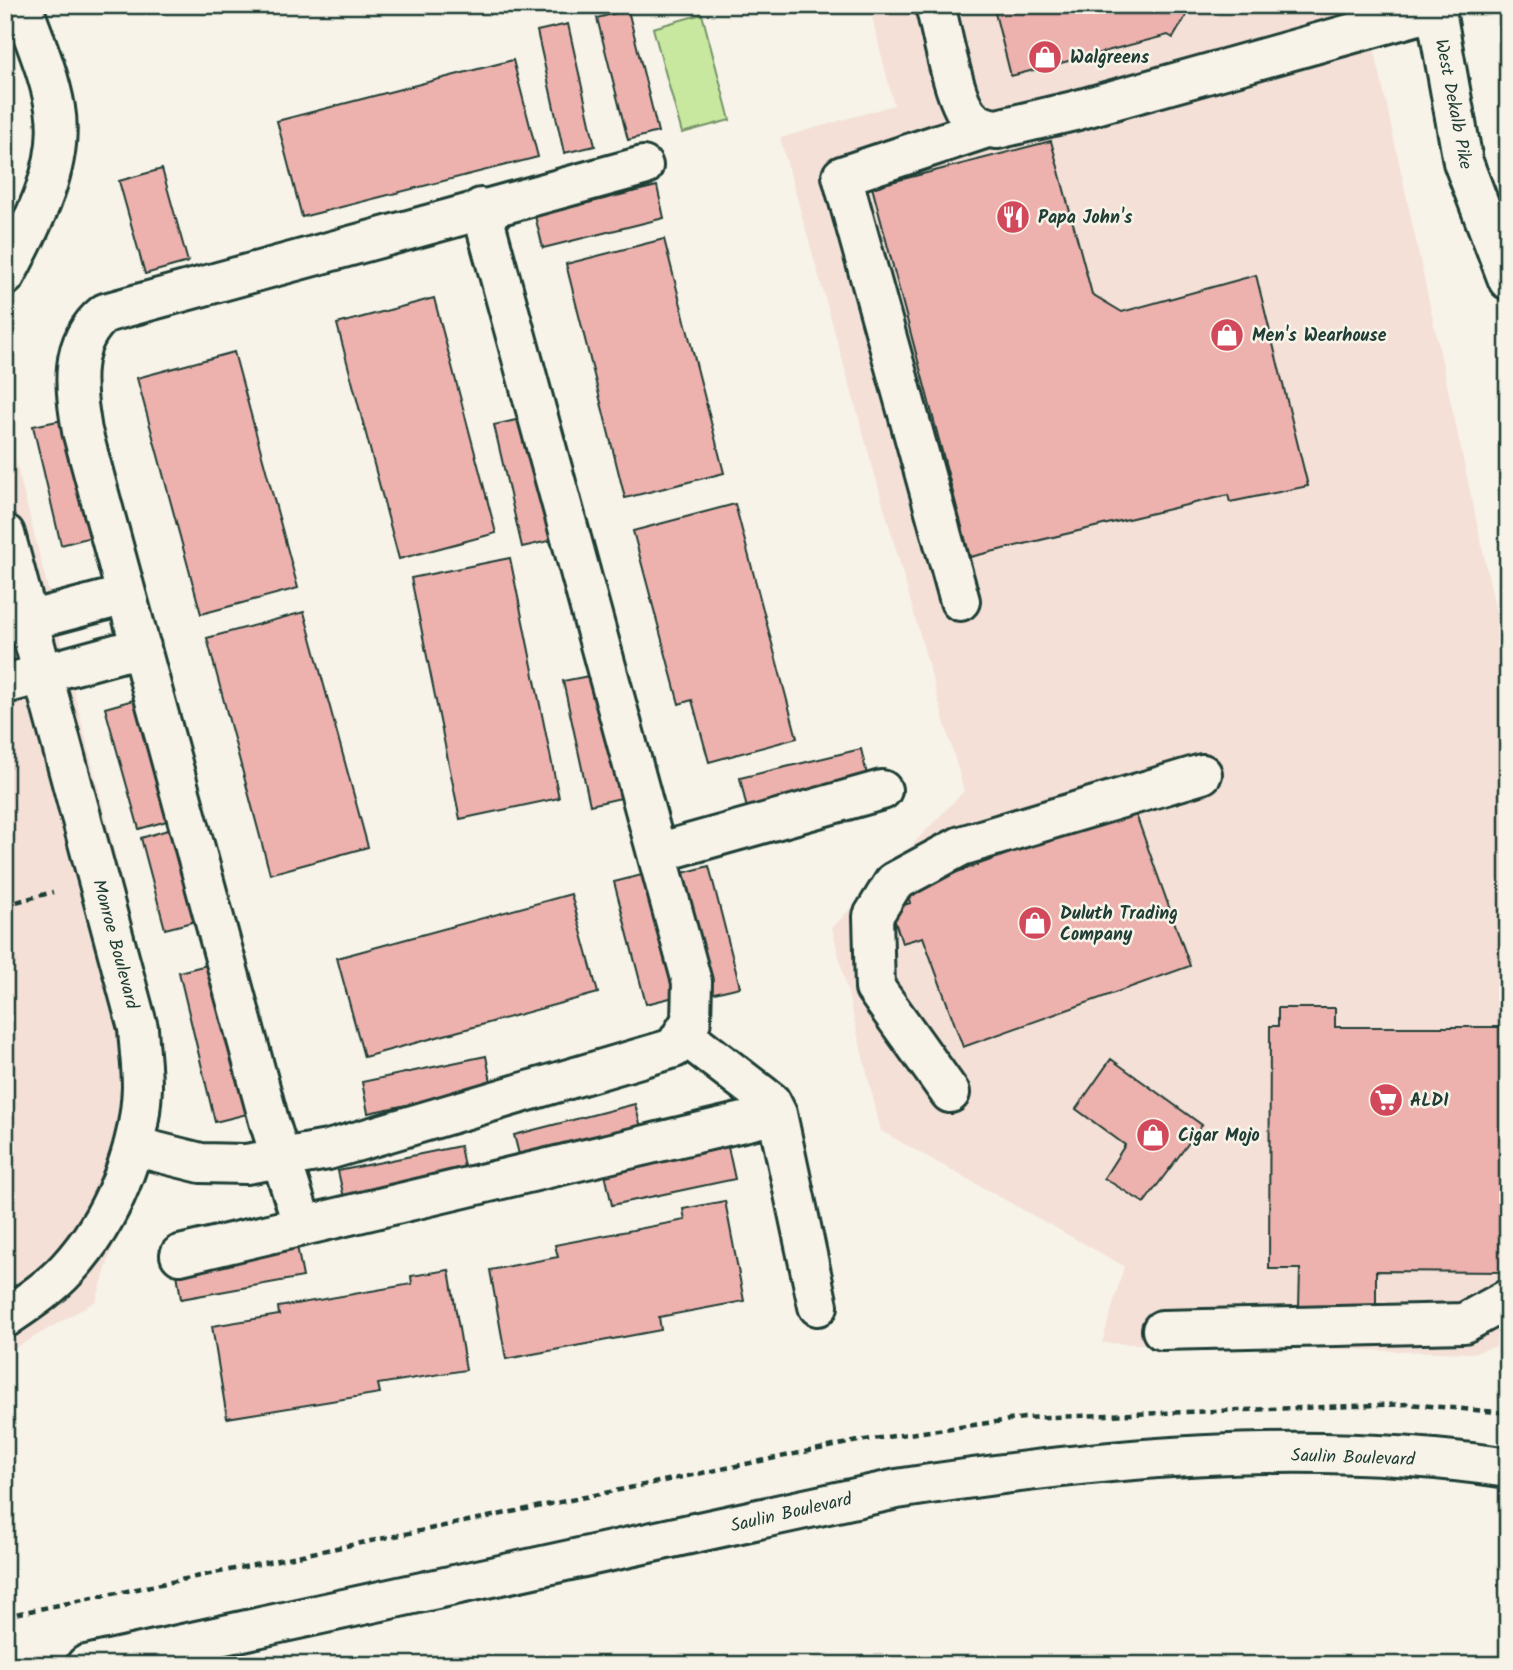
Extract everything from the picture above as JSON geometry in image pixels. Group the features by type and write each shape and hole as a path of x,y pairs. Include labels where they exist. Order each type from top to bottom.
{"main road":[{"path":"5,10 20,5 56,110 55,148 45,193 5,276"},
{"path":"935,5 959,98 966,114 987,128"},
{"path":"960,601 842,176 987,128 997,129 1073,111 1436,7"},
{"name":"West Dekalb Pike","path":"1436,7 1463,162 1505,267"},
{"path":"303,1226 280,1158 82,431 75,389 80,346 90,325 105,313 481,208 643,166"},
{"path":"133,1146 201,1163 246,1164 328,1150 674,1048 691,1021 692,982 481,208"},
{"name":"Monroe Boulevard","path":"5,534 17,624 42,676 138,1028 142,1088 133,1146 108,1212 69,1268 5,1318"},
{"path":"17,624 126,595"},
{"path":"5,684 141,647"},
{"path":"950,1093 874,988 873,916 894,882 961,846 1202,774"},
{"path":"657,853 882,790"},
{"path":"683,1034 771,1102 777,1114 818,1306"},
{"path":"180,1255 777,1114"},
{"path":"1162,1330 1464,1323 1508,1299"},
{"name":"Saulin Boulevard","path":"86,1665 897,1489 976,1477 1165,1456 1378,1453 1508,1468"}],"path":[{"path":"5,905 52,892"},
{"path":"5,1616 858,1441 1011,1420 1164,1411 1408,1404 1508,1413"}],"shaded area":[{"path":"869,5 1365,5 1508,667 1508,1343 1473,1353 1102,1343 1124,1266 881,1131 832,928 964,791 780,138 894,105"},
{"path":"5,419 163,1043 126,1205 96,1301 5,1354"}],"green space":[{"path":"702,14 730,120 682,133 653,28"}],"building":[{"name":"Walgreens","path":"993,5 1183,5 1189,11 1173,38 1168,35 1011,76"},
{"path":"628,10 658,132 628,140 597,18"},
{"path":"568,24 595,146 564,153 537,31"},
{"path":"513,60 538,157 302,217 277,121"},
{"path":"1051,141 1092,294 1122,312 1256,275 1308,486 1230,502 1228,495 970,557 872,187"},
{"path":"162,169 188,262 145,274 119,181"},
{"path":"657,186 664,218 543,248 535,216"},
{"path":"664,239 724,473 625,498 566,264"},
{"path":"434,298 496,533 399,559 337,324"},
{"path":"234,352 298,588 201,614 137,378"},
{"path":"525,418 553,540 522,547 494,425"},
{"path":"63,420 91,537 61,545 33,426"},
{"path":"735,504 797,738 709,762 692,700 679,704 633,531"},
{"path":"510,558 559,798 460,819 411,578"},
{"path":"304,612 368,847 270,874 207,638"},
{"path":"594,675 621,798 590,805 563,681"},
{"path":"137,699 170,820 139,829 105,708"},
{"path":"861,749 868,779 747,809 740,778"},
{"name":"Duluth Trading Company","path":"1134,809 1190,966 963,1047 923,937 902,943 891,909 910,903 907,890"},
{"path":"171,829 196,921 165,929 141,838"},
{"path":"709,866 740,987 710,994 679,874"},
{"path":"646,874 678,996 646,1004 614,882"},
{"path":"571,894 598,993 364,1057 337,958"},
{"path":"211,964 247,1114 215,1122 179,972"},
{"path":"1278,1008 1335,1008 1335,1027 1506,1027 1505,1272 1376,1271 1376,1308 1299,1308 1300,1269 1269,1269 1270,1026 1278,1026"},
{"path":"486,1056 492,1087 368,1113 362,1082"},
{"name":"Cigar Mojo","path":"1111,1059 1202,1125 1144,1203 1104,1178 1125,1145 1076,1109"},
{"path":"635,1104 643,1135 522,1166 514,1135"},
{"path":"460,1146 466,1177 345,1202 338,1171"},
{"path":"728,1147 735,1179 612,1205 605,1174"},
{"path":"725,1201 744,1301 659,1317 661,1330 506,1359 490,1270 558,1257 555,1245 685,1220 683,1209"},
{"path":"297,1246 303,1277 181,1299 176,1267"},
{"path":"449,1270 466,1370 378,1384 380,1393 227,1418 212,1326 279,1315 278,1307 412,1284 411,1276"}],"place":[{"name":"Walgreens","path":"1045,57"},
{"name":"Papa John's","path":"1013,217"},
{"name":"Men's Wearhouse","path":"1227,335"},
{"name":"Duluth Trading Company","path":"1035,923"},
{"name":"ALDI","path":"1386,1100"},
{"name":"Cigar Mojo","path":"1153,1135"}]}
